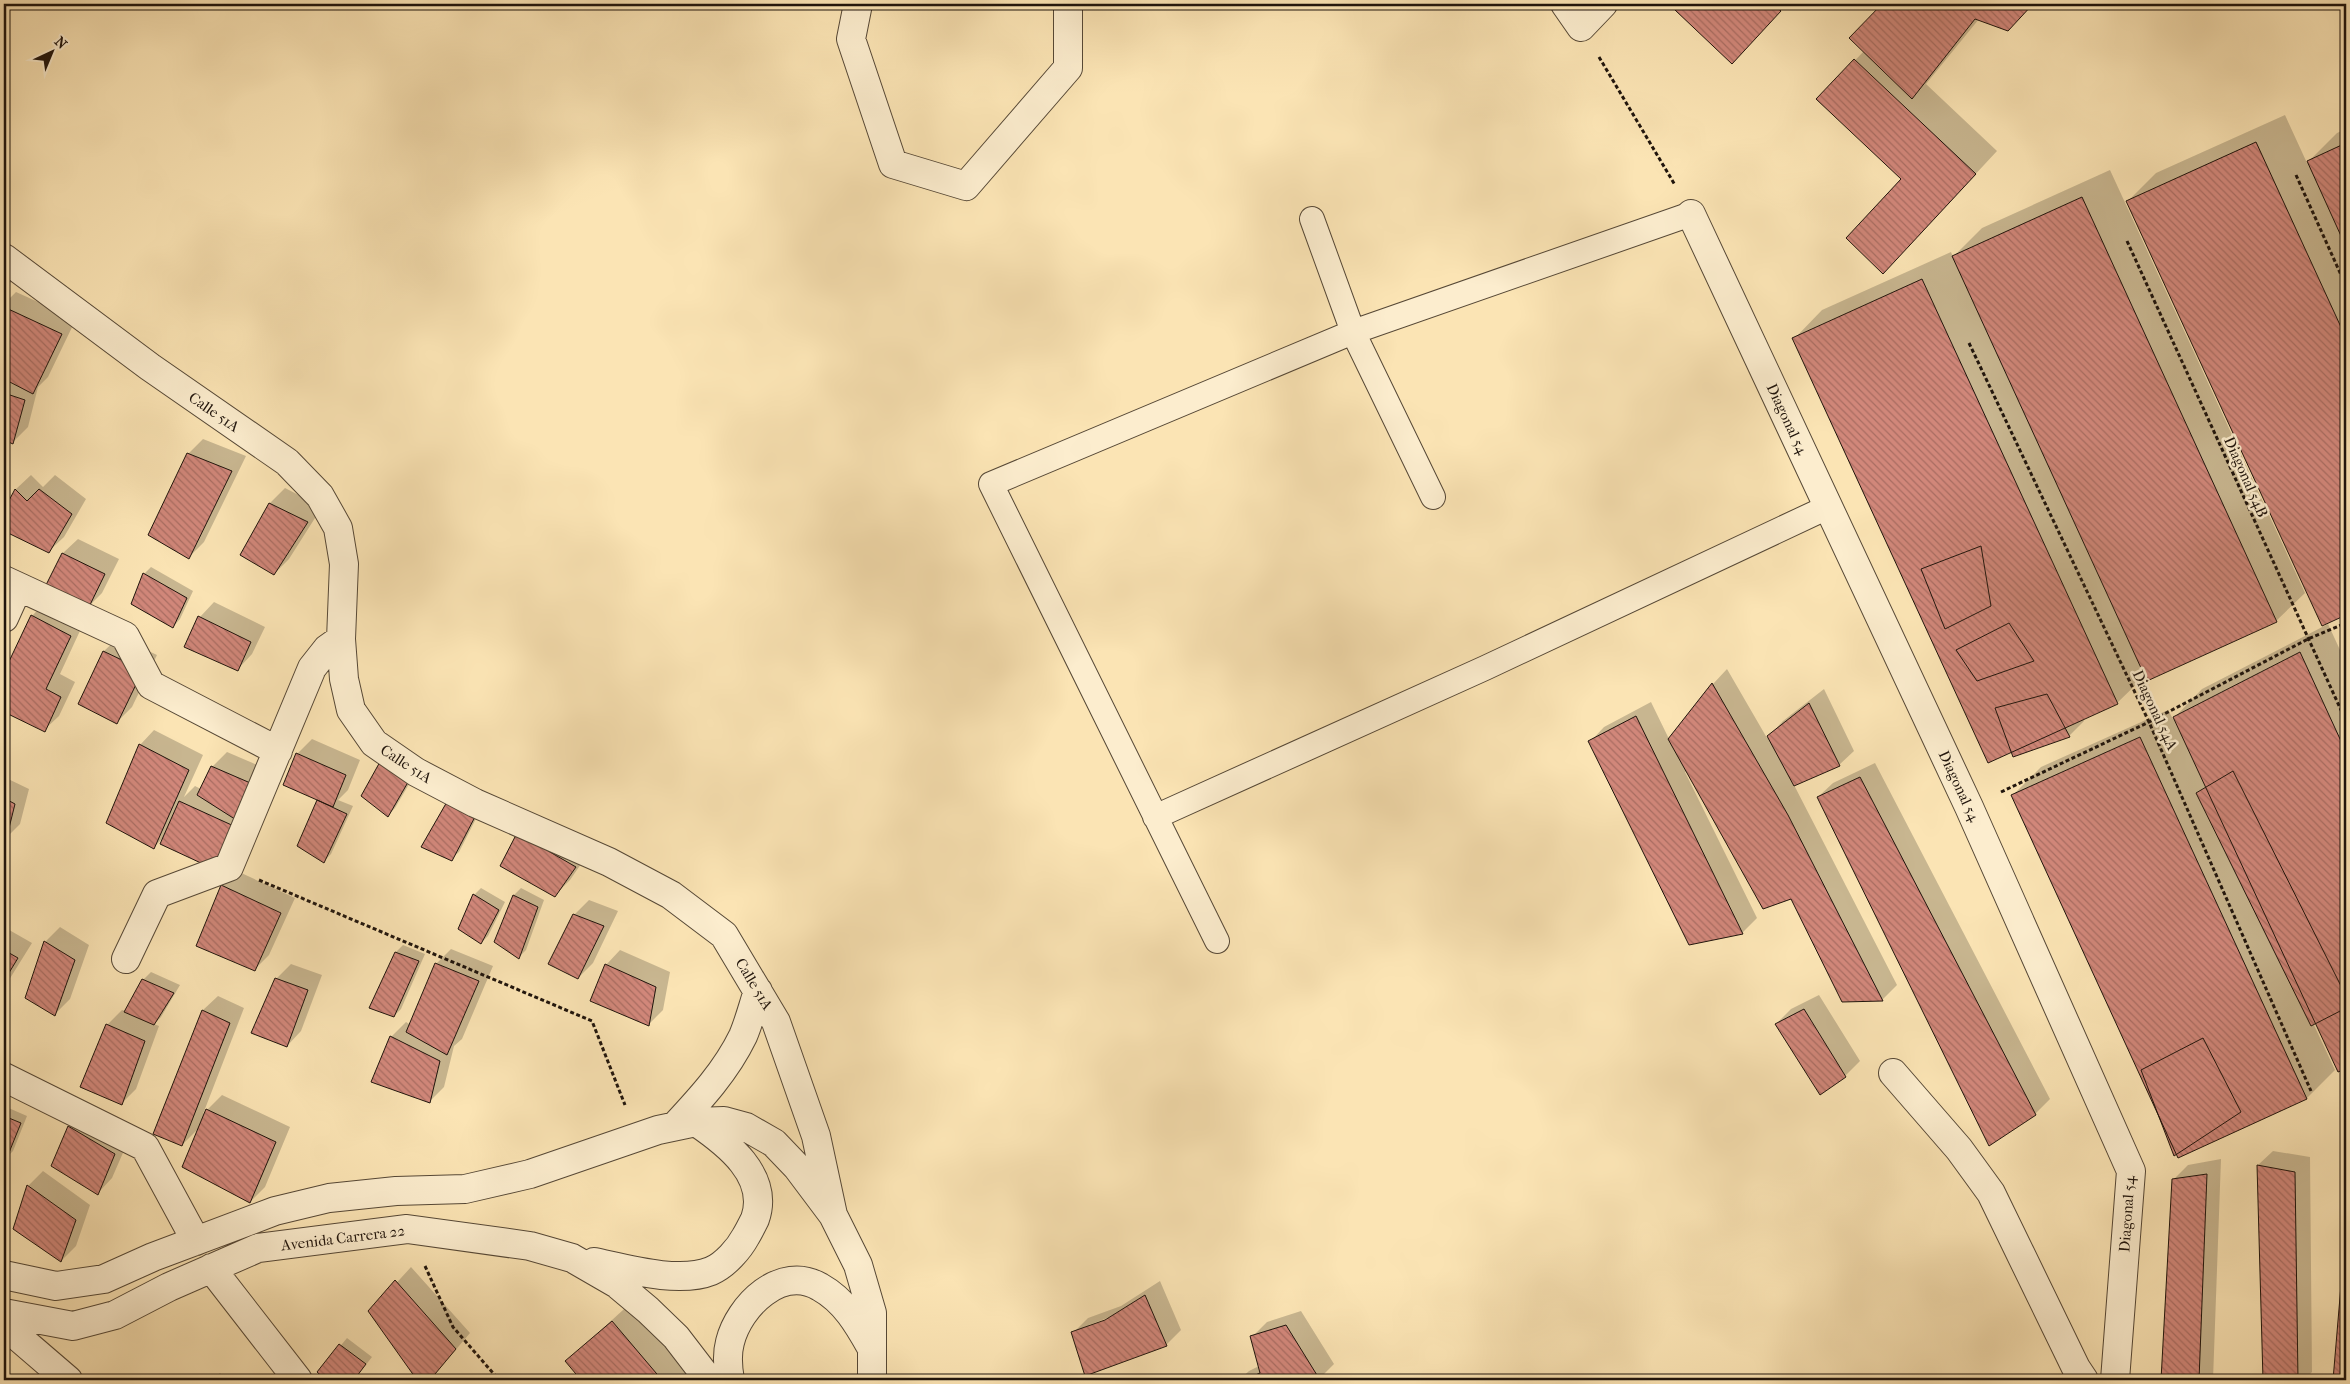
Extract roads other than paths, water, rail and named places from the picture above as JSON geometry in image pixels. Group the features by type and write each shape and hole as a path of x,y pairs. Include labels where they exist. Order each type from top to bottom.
{"street":[{"path":"858,4 851,39 893,164 966,186 1068,68 1068,4"},
{"path":"1565,4 1581,27 1603,4"},
{"name":"Diagonal 54","path":"1692,214 1969,807 2131,1171 2115,1380"},
{"name":"Calle 51A","path":"4,258 150,367 287,462 320,496 338,528 344,564 341,639 344,679 351,710 374,743 416,772 475,803 609,862 671,895 724,935 776,1022 816,1136 833,1215"},
{"path":"4,618 11,584 125,636 151,685 278,750"},
{"path":"126,959 157,894 229,867 312,668 327,649 341,639"},
{"path":"685,1124 716,1082 732,1056 744,1034 758,991"},
{"path":"1893,1073 1959,1149 1991,1193 2076,1368 2084,1380"},
{"path":"4,1077 145,1147 196,1241"},
{"path":"4,1275 56,1286 104,1279 275,1211 329,1198 396,1191 465,1189 530,1174 658,1130 685,1124 724,1121 746,1127 774,1143 797,1167 833,1215 858,1265 872,1313 872,1380"},
{"path":"572,1258 663,1275 691,1275 711,1271 729,1259 743,1241 755,1218 757,1194 749,1171 734,1152 717,1136 685,1124"},
{"name":"Avenida Carrera 22","path":"4,1314 73,1326 115,1315 211,1268 258,1248 407,1229 530,1246 572,1258 617,1284 648,1310 676,1337 709,1380"},
{"path":"211,1268 298,1380"},
{"path":"730,1380 729,1343 740,1317 756,1298 775,1285 798,1281 819,1286 839,1301 856,1321 872,1349"},
{"path":"4,1324 68,1380"}],"lane":[{"path":"1217,941 991,484 1353,332 1692,214"},
{"path":"1312,220 1353,332 1433,497"},
{"path":"1155,817 1485,668 1828,508"}]}
